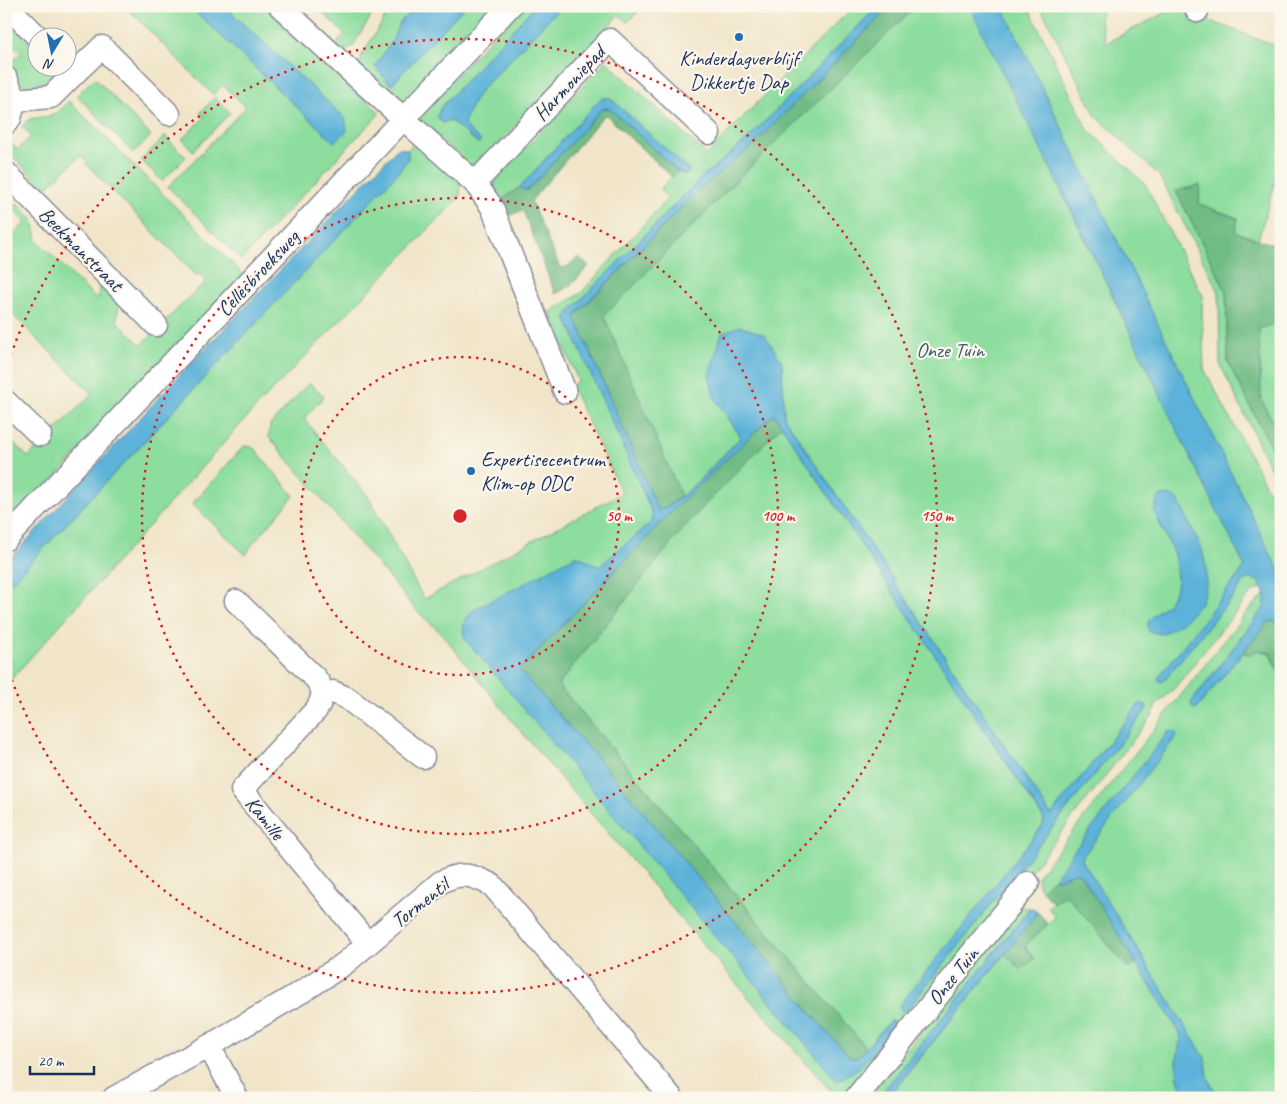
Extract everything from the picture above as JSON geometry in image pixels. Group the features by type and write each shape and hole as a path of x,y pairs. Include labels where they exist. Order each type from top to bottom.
{"street":[{"path":"7,6 29,28"},
{"path":"280,6 475,182 492,208 566,392"},
{"name":"Cellesbroeksweg","path":"6,540 510,6"},
{"name":"Harmoniepad","path":"475,182 610,40 710,133"},
{"path":"78,64 102,47 169,114"},
{"path":"6,78 16,100 10,118 6,122"},
{"path":"16,100 51,97 65,78"},
{"name":"Beekmanstraat","path":"6,173 156,325"},
{"path":"6,402 40,435"},
{"path":"236,600 315,678 321,685 323,694 333,692 348,698 423,757"},
{"name":"Kamille","path":"323,694 316,710 242,790 368,944"},
{"name":"Tormentil","path":"114,1098 303,991 344,964 441,882 449,878 465,875 492,885 672,1098"},
{"name":"Onze Tuin","path":"856,1098 1028,883"},
{"path":"208,1046 237,1098"}],"green space":[{"path":"125,6 189,6 282,94 344,118 224,6 268,6 378,111 379,114 241,260 168,187 246,107 223,85 213,95"},
{"path":"316,6 348,6 350,9 353,6 377,6 353,46 347,50 342,50 334,46 345,34"},
{"path":"392,6 430,6 410,13 397,28 392,47 391,85 465,6 499,6 408,105 394,102 359,69 362,55"},
{"path":"521,6 535,6 441,107 437,117 443,122 451,121 478,143 480,140 464,125 475,99 487,83 561,6 643,6 628,22 619,15 480,164 476,167 471,167 420,121 421,113"},
{"path":"854,6 878,6 747,140 703,176 569,312 652,512 653,521 599,567 581,557 575,556 468,616 464,624 464,633 465,639 859,1068 890,1021 866,1048 558,685 683,528 782,425 1044,819 1043,825 902,1011 907,1010 1146,710 1146,705 1140,703 1051,815 784,417 782,362 714,397 741,437 687,492 671,505 575,317 891,6 971,6 1245,567 1161,682 1243,583 1250,578 1258,581 1262,587 1251,593 1173,690 1156,705 1152,716 1027,876 848,1098 837,1098 761,1012 513,722 442,634 419,613 269,437 270,425 309,383 324,396 304,419 367,495 424,599 622,493 571,386 578,381 550,312 580,294 668,198 660,190 677,171 685,175 689,171 610,98 605,98 599,100 520,187 497,203 489,190 496,185 494,182 606,61 707,155","holes":["1169,495 1182,623 1156,613 1168,604 1176,589 1177,576 1174,554 1154,511 1160,497"]},
{"path":"891,6 916,6 741,176 604,316 681,496 661,510 658,510 575,317 699,190 753,145"},
{"path":"1002,6 1028,6 1088,130 1145,184 1203,296 1204,369 1281,514 1280,574"},
{"path":"1040,6 1104,6 1100,19 1106,43 1174,8 1281,48 1281,163 1258,240 1235,232 1238,218 1199,204 1176,191 1226,291 1228,362 1281,467 1281,490 1220,364 1219,292 1159,175 1096,116"},
{"path":"6,19 28,41 28,78 53,78 48,90 26,88 7,67 21,53 6,39"},
{"path":"95,78 151,136 133,153 77,95"},
{"path":"215,97 230,113 193,151 182,139 204,118 200,113"},
{"path":"69,101 246,277 6,529 6,436 28,457 92,394 6,308 6,233 11,237 26,222 12,208 17,203 33,220 37,240 96,299 98,299 100,280 120,299 118,322 141,345 206,281 199,274 196,275 86,164 87,162 81,155 45,189 8,151 6,147 11,143 18,150 31,136 22,127 29,119 57,113"},
{"path":"609,108 677,171 672,177 605,114 531,201 560,268 567,267 578,257 589,266 570,286 555,294 523,210 505,217 497,203 520,187 523,190 529,189 602,109"},
{"path":"165,136 186,157 162,181 141,160"},
{"path":"418,140 461,180 460,197 258,405 6,685 6,588 395,176 408,159 407,150"},
{"path":"1200,185 1199,204 1238,219 1235,232 1281,247 1281,321 1259,329 1261,399 1281,438 1281,467 1228,362 1226,291 1176,191"},
{"path":"1281,321 1281,438 1261,400 1259,329"},
{"path":"773,414 782,425 683,528 558,685 866,1048 859,1055 850,1058 609,771 519,670 678,505"},
{"path":"244,446 256,450 294,496 251,546 246,555 192,504"},
{"path":"1265,595 1265,606 1191,703 1197,708 1243,652 1250,655 1258,650 1270,653 1281,676 1281,1098 1222,1098 1213,1089 1209,1080 1205,1058 1082,860 1083,856 1073,852 1081,875 1180,1033 1177,1061 1178,1077 1189,1098 905,1098 896,1088 1034,918 1035,909 1048,924 1055,917 1048,907 1053,903 1038,885 1037,877 1250,608"},
{"path":"1276,621 1281,631 1281,676 1270,653 1258,650 1250,655 1243,652 1267,623"},
{"path":"1076,872 1081,875 1137,964 1128,968 1066,894 1053,903 1042,890 1056,876 1056,879 1059,879"},
{"path":"1020,907 1030,908 878,1098 868,1098"},
{"path":"1035,909 1048,924 1025,946 1035,959 1020,969 1005,954 1034,918"}],"water":[{"path":"189,6 224,6 345,118 347,131 334,142"},
{"path":"430,6 465,6 391,85 375,67 393,39 400,22 407,15"},
{"path":"535,6 561,6 487,83 475,99 464,125 480,142 478,143 451,121 443,123 437,117 441,107"},
{"path":"878,6 891,6 753,145 699,190 575,317 658,510 677,500 689,490 741,437 714,397 709,375 722,333 740,326 765,335 782,362 784,417 1051,815 1140,703 1146,705 1146,710 907,1010 902,1011 899,1006 1043,825 1044,819 774,414 678,505 519,670 609,771 826,1031 850,1057 860,1055 890,1021 894,1022 895,1026 859,1068 837,1081 465,639 463,631 465,621 474,609 575,556 581,557 599,567 653,521 652,512 566,318 569,312 703,176 747,140"},
{"path":"970,6 1002,6 1281,575 1281,631 1276,621 1267,623 1197,708 1194,709 1191,703 1265,606 1265,595 1258,581 1250,578 1243,583 1163,681 1159,681 1158,678 1245,567 1081,229"},
{"path":"610,98 690,171 685,175 677,171 609,108 602,109 529,189 523,190 520,187 599,100"},
{"path":"400,148 408,151 408,159 395,176 6,588 6,563 191,363"},
{"path":"1169,495 1178,500 1202,549 1206,567 1206,587 1201,603 1182,623 1162,634 1150,632 1147,627 1149,620 1168,604 1176,589 1177,576 1174,554 1154,511 1160,496"},
{"path":"1172,731 1177,734 1176,737 1083,856 1082,860 1205,1058 1213,1089 1222,1098 1189,1098 1178,1077 1180,1033 1081,875 1076,872 1055,880 1073,852 1168,732"},
{"path":"1030,908 1035,909 1034,918 892,1092 890,1098 878,1098"}],"place":[{"name":"Kinderdagverblijf Dikkertje Dap","path":"739,37"},
{"name":"Expertisecentrum Klim-op ODC","path":"471,471"}]}
